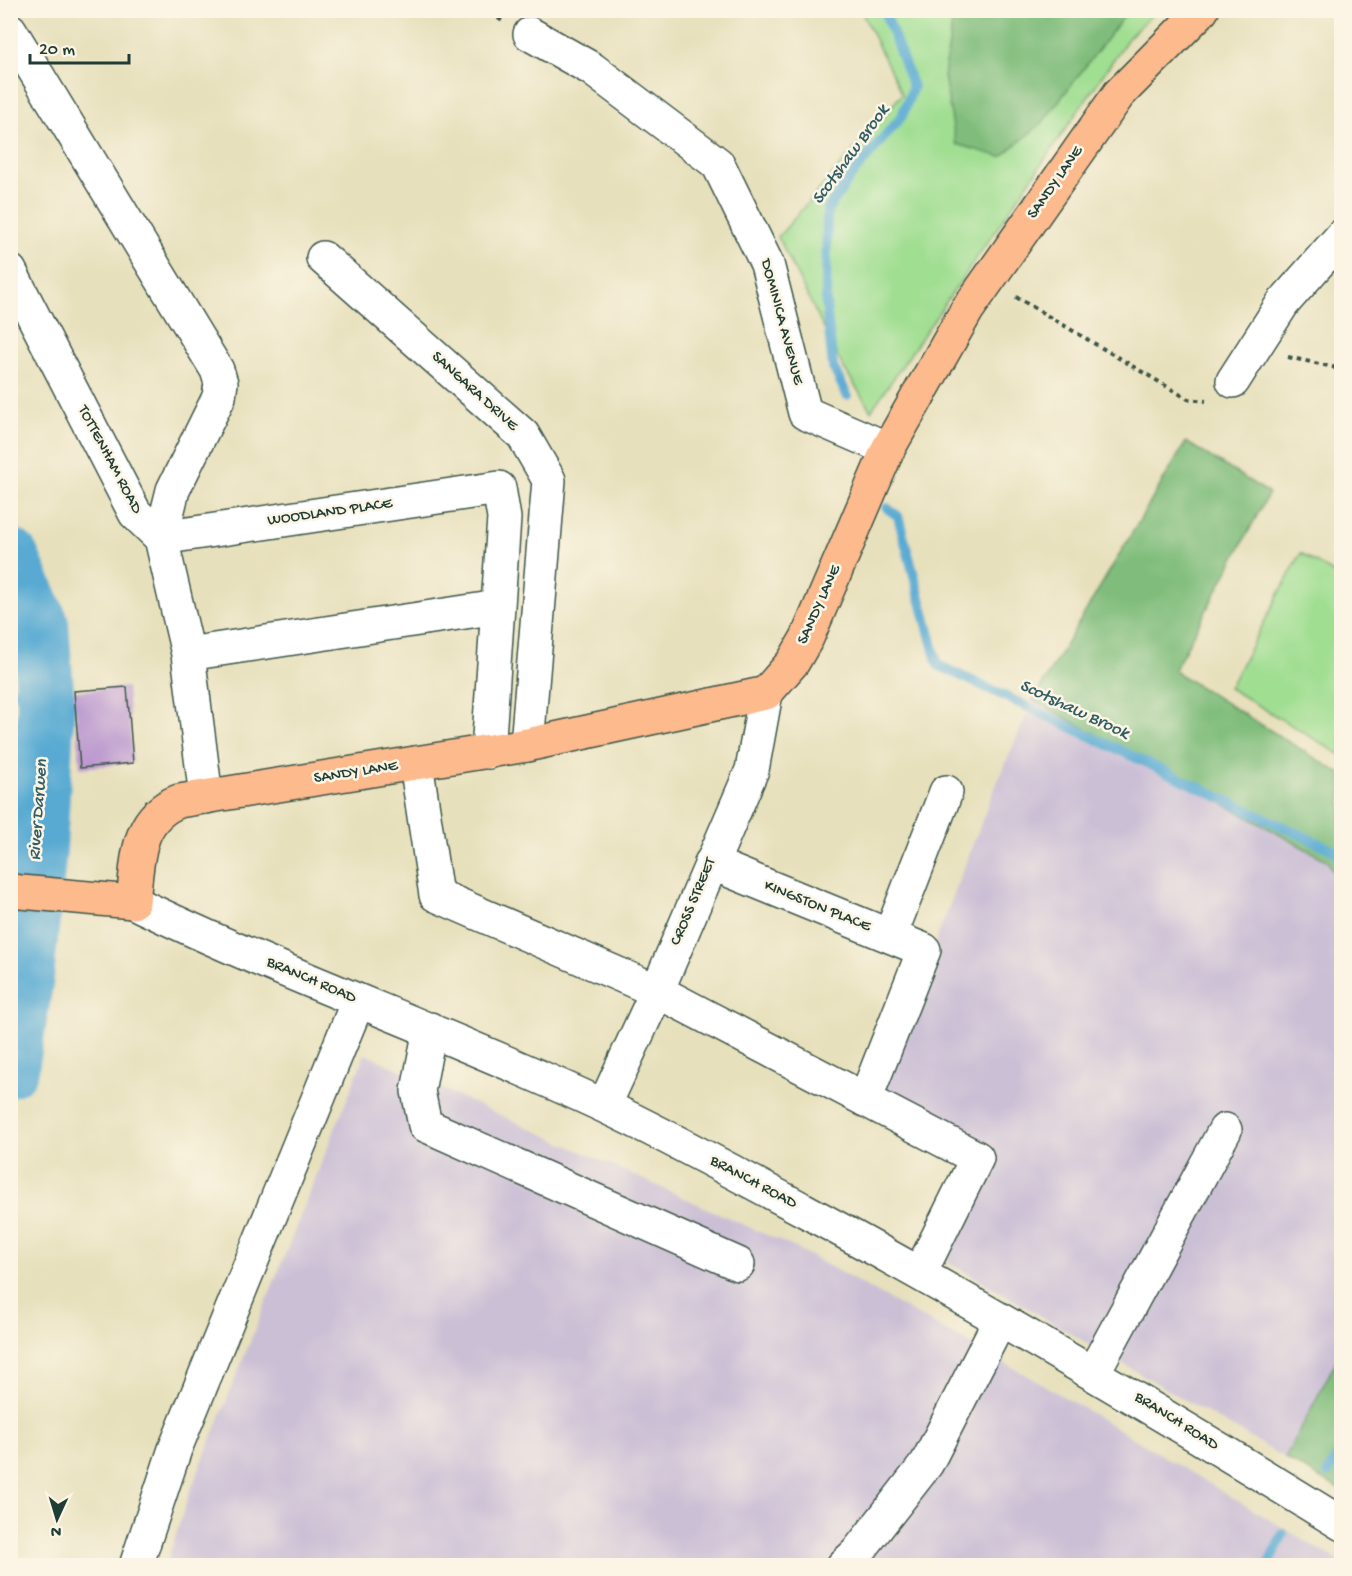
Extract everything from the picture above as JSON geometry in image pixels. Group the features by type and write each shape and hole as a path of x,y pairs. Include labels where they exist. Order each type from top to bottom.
{"main road":[{"name":"SANDY LANE","path":"133,902 138,862 149,821 165,806 179,801 527,745 766,693 793,662 807,638 888,449 967,310 1119,94 1202,10"},
{"path":"10,891 133,902"}],"street":[{"path":"10,30 218,370 219,397 173,490 160,538 188,654 206,797"},
{"name":"DOMINICA AVENUE","path":"530,34 592,69 718,164 767,264 805,413 888,449"},
{"path":"1233,381 1283,303 1341,236"},
{"name":"SANGARA DRIVE","path":"323,258 523,435 549,480 527,745"},
{"name":"TOTTENHAM ROAD","path":"10,272 135,513 160,538"},
{"name":"WOODLAND PLACE","path":"160,538 499,488 504,518 498,607"},
{"path":"188,654 498,607 488,752"},
{"name":"CROSS STREET","path":"604,1106 657,991 752,770 766,693"},
{"path":"416,763 436,895 657,991 977,1158 920,1273"},
{"path":"890,936 946,792"},
{"name":"KINGSTON PLACE","path":"711,863 924,950 865,1100"},
{"name":"BRANCH ROAD","path":"133,902 228,947 430,1029 604,1106 920,1273 1093,1373 1341,1524"},
{"path":"136,1566 175,1449 358,1001"},
{"path":"430,1029 417,1091 425,1125 738,1264"},
{"path":"1093,1373 1225,1131"},
{"path":"843,1566 857,1553 927,1463 1000,1320"}],"path":[{"path":"988,280 1188,399 1205,402 1233,381"},
{"path":"1252,350 1333,367 1341,372"}],"shaded area":[{"path":"1033,700 1328,861 1342,888 1341,1352 1285,1458 936,1255 988,1155 877,1094 991,797"},
{"path":"365,1054 800,1250 1044,1385 1342,1563 1341,1566 166,1566 188,1497"}],"green space":[{"path":"954,10 1128,11 1042,123 1001,157 956,144 944,76"},
{"path":"861,11 1156,11 1129,37 871,411 842,365 778,237 902,94"},
{"path":"1186,442 1269,493 1174,671 1341,774 1341,888 1328,861 1033,700"},
{"path":"1301,553 1341,578 1341,755 1229,688"},
{"path":"1341,1352 1341,1490 1285,1458"}],"building":[{"path":"127,687 133,763 80,768 74,691"}],"waterway":[{"name":"Scotshaw Brook","path":"847,395 833,367 826,304 827,211 851,176 902,116 913,87 884,10"},
{"name":"Scotshaw Brook","path":"887,508 898,516 938,665 1335,851 1342,864"},
{"name":"River Darwen","path":"10,557 40,624 46,705 38,848 25,977 10,1068"},
{"path":"10,689 46,705"},
{"name":"Scotshaw Brook","path":"1328,1473 1342,1447"},
{"name":"Scotshaw Brook","path":"1270,1561 1283,1534"}]}
